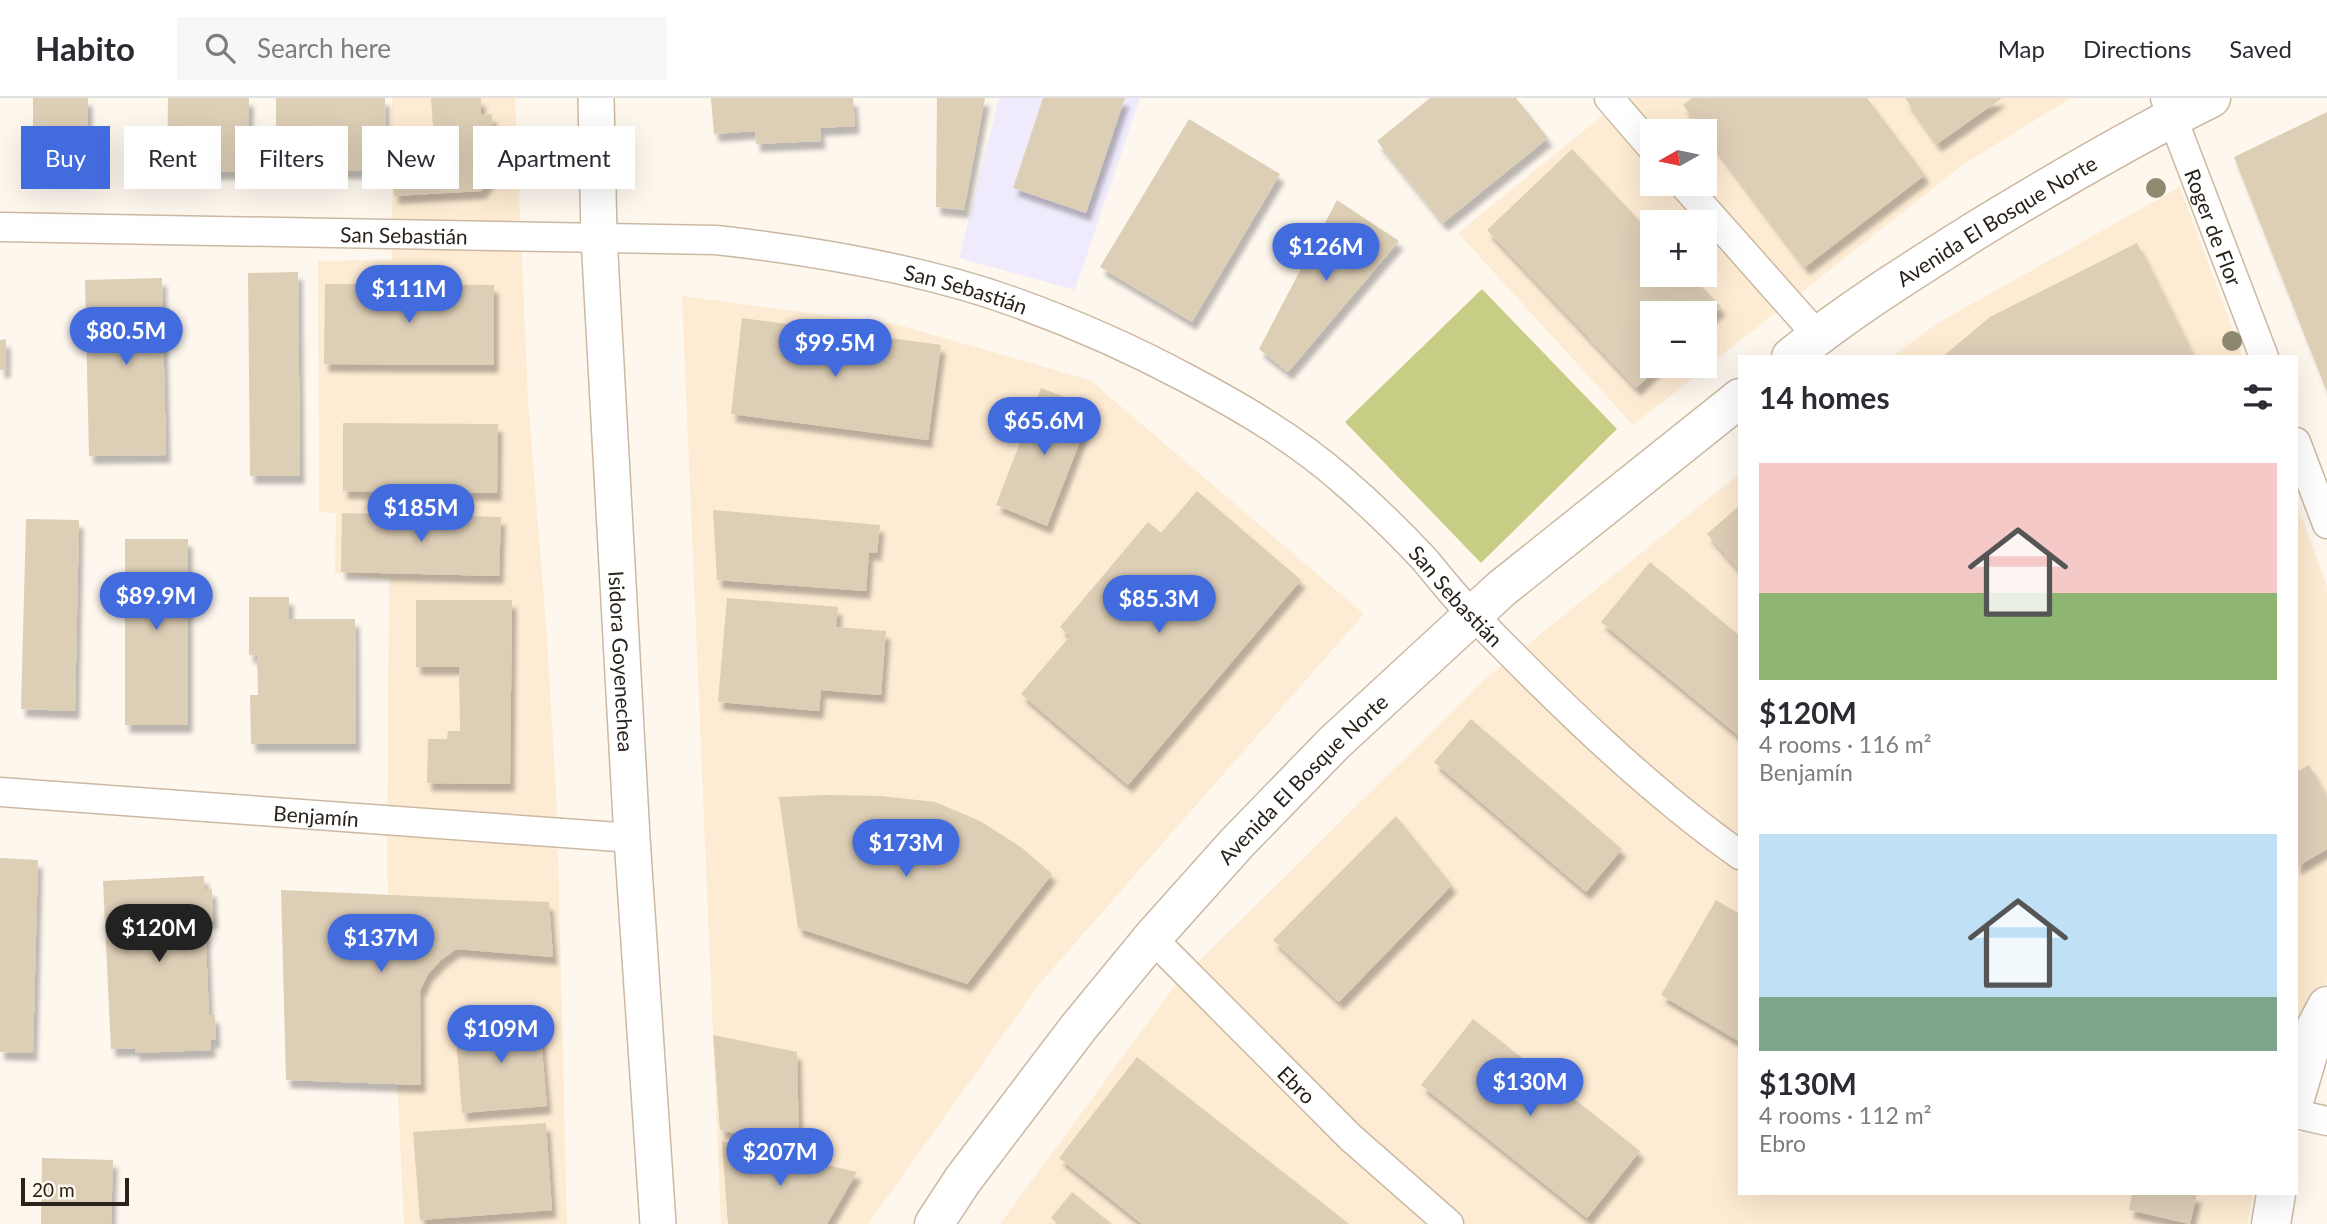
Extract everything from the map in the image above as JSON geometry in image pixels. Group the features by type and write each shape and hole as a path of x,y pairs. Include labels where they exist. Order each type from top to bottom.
{"main road":[{"name":"Avenida El Bosque Norte","path":"1804,346 1913,270 2131,138 2169,107 2211,98"},
{"name":"Avenida El Bosque Norte","path":"934,1224 1019,1104 1152,938 1236,844 1334,743 1471,614 1738,400"},
{"path":"2298,1088 2316,1027 2327,1006"},
{"path":"2271,1224 2276,1195"}],"street":[{"name":"Isidora Goyenechea","path":"596,98 599,237 632,838 658,1224"},
{"path":"1609,98 1640,134"},
{"name":"Roger de Flor","path":"2169,107 2263,355"},
{"path":"1693,196 1804,346"},
{"name":"San Sebastián","path":"0,227 716,240 812,254 954,284 1015,302 1071,323 1238,405 1322,463 1423,558 1471,614 1612,750 1671,802 1738,853"},
{"path":"2298,447 2327,524"},
{"name":"Benjamín","path":"0,792 632,838"},
{"name":"Ebro","path":"1152,938 1350,1137 1449,1224"},
{"path":"2298,1114 2327,1121"}],"shaded area":[{"path":"392,98 515,98 516,126 473,126 473,189 519,189 528,399 547,638 557,810 567,1224 404,1224 387,868 389,579 335,573 336,514 319,511 318,261 392,260 392,189 459,189 459,126 392,126"},
{"path":"999,98 1140,98 1075,290 959,258"},
{"path":"1624,98 2071,98 1964,164 1717,359 1717,301 1640,301 1640,378 1693,378 1633,425 1458,233"},
{"path":"2180,187 2242,355 1895,355 1936,324"},
{"path":"682,296 899,325 1090,380 1364,614 1041,982 868,1224 721,1224"},
{"path":"1738,475 1738,1195 2253,1195 2248,1224 1000,1224 1176,984 1485,679"},
{"path":"2298,507 2327,586 2327,983 2298,1026"}],"green space":[{"path":"1482,289 1617,429 1481,563 1345,422"}],"building":[{"path":"33,98 88,98 88,126 33,126"},
{"path":"168,98 249,98 249,126 235,126 235,172 221,172 221,126 168,126"},
{"path":"276,98 385,98 385,126 362,126 362,171 348,171 348,126 276,126"},
{"path":"431,98 481,98 481,115 492,114 493,126 473,126 473,189 483,189 481,191 394,196 394,189 459,189 459,126 433,126"},
{"path":"711,98 853,98 855,126 820,128 821,141 756,144 755,131 714,134"},
{"path":"937,98 985,98 964,210 936,207"},
{"path":"1043,98 1125,98 1086,213 1013,188"},
{"path":"1430,98 1516,98 1548,138 1443,223 1377,141"},
{"path":"1692,98 1867,98 1925,175 1805,267 1717,150 1717,119 1694,119 1683,105"},
{"path":"1905,98 2002,98 1937,144"},
{"path":"2327,112 2327,392 2234,157"},
{"path":"1189,119 1280,174 1192,322 1100,267"},
{"path":"1572,149 1640,221 1640,287 1702,287 1715,301 1640,301 1640,378 1646,378 1636,388 1487,230"},
{"path":"1337,200 1399,241 1288,372 1259,349"},
{"path":"2137,243 2193,355 1944,355 1990,317"},
{"path":"298,272 300,476 250,476 248,273"},
{"path":"162,278 166,455 89,456 85,280"},
{"path":"325,284 494,285 494,365 324,364"},
{"path":"742,318 941,345 928,440 731,414"},
{"path":"6,339 6,370 0,370 0,340"},
{"path":"1041,388 1093,408 1047,526 996,505"},
{"path":"343,423 498,424 497,493 343,491"},
{"path":"1197,491 1301,580 1128,785 1021,694 1070,636 1060,627 1148,522 1161,533"},
{"path":"1738,507 1738,569 1707,534"},
{"path":"713,510 880,525 877,553 869,552 866,591 717,580"},
{"path":"342,513 501,517 499,576 341,572"},
{"path":"26,519 79,520 75,711 21,709"},
{"path":"125,539 188,539 188,725 125,725"},
{"path":"1650,562 1738,634 1738,735 1601,622"},
{"path":"249,597 289,597 289,619 355,619 356,744 251,744 250,695 258,695 257,656 249,655"},
{"path":"727,598 838,607 836,627 886,631 881,695 821,690 819,711 718,702"},
{"path":"416,600 512,600 510,784 427,783 428,739 447,739 448,731 460,731 459,667 416,667"},
{"path":"1471,719 1622,849 1586,892 1434,762"},
{"path":"2309,765 2327,797 2327,849 2298,866 2298,771"},
{"path":"881,796 935,802 980,821 1022,848 1052,874 967,984 798,928 779,797"},
{"path":"1396,816 1452,885 1339,1002 1273,940"},
{"path":"0,858 38,860 33,1053 0,1052"},
{"path":"204,876 205,889 212,889 213,921 205,921 209,1015 215,1015 216,1040 211,1040 211,1050 135,1053 135,1048 111,1049 103,881"},
{"path":"281,890 549,902 553,957 456,949 441,960 428,974 420,991 421,1085 286,1080"},
{"path":"1716,900 1738,913 1738,1041 1661,995"},
{"path":"539,1016 547,1106 462,1113 455,1023"},
{"path":"1473,1019 1640,1151 1587,1218 1421,1085"},
{"path":"713,1035 797,1052 799,1147 720,1130"},
{"path":"1137,1057 1349,1224 1142,1224 1059,1158"},
{"path":"546,1123 552,1210 420,1220 413,1132"},
{"path":"722,1141 857,1172 827,1224 728,1224"},
{"path":"42,1158 113,1160 111,1224 41,1224"},
{"path":"1072,1192 1112,1224 1058,1224 1051,1218"},
{"path":"2132,1195 2197,1195 2190,1224 2129,1210"}]}
